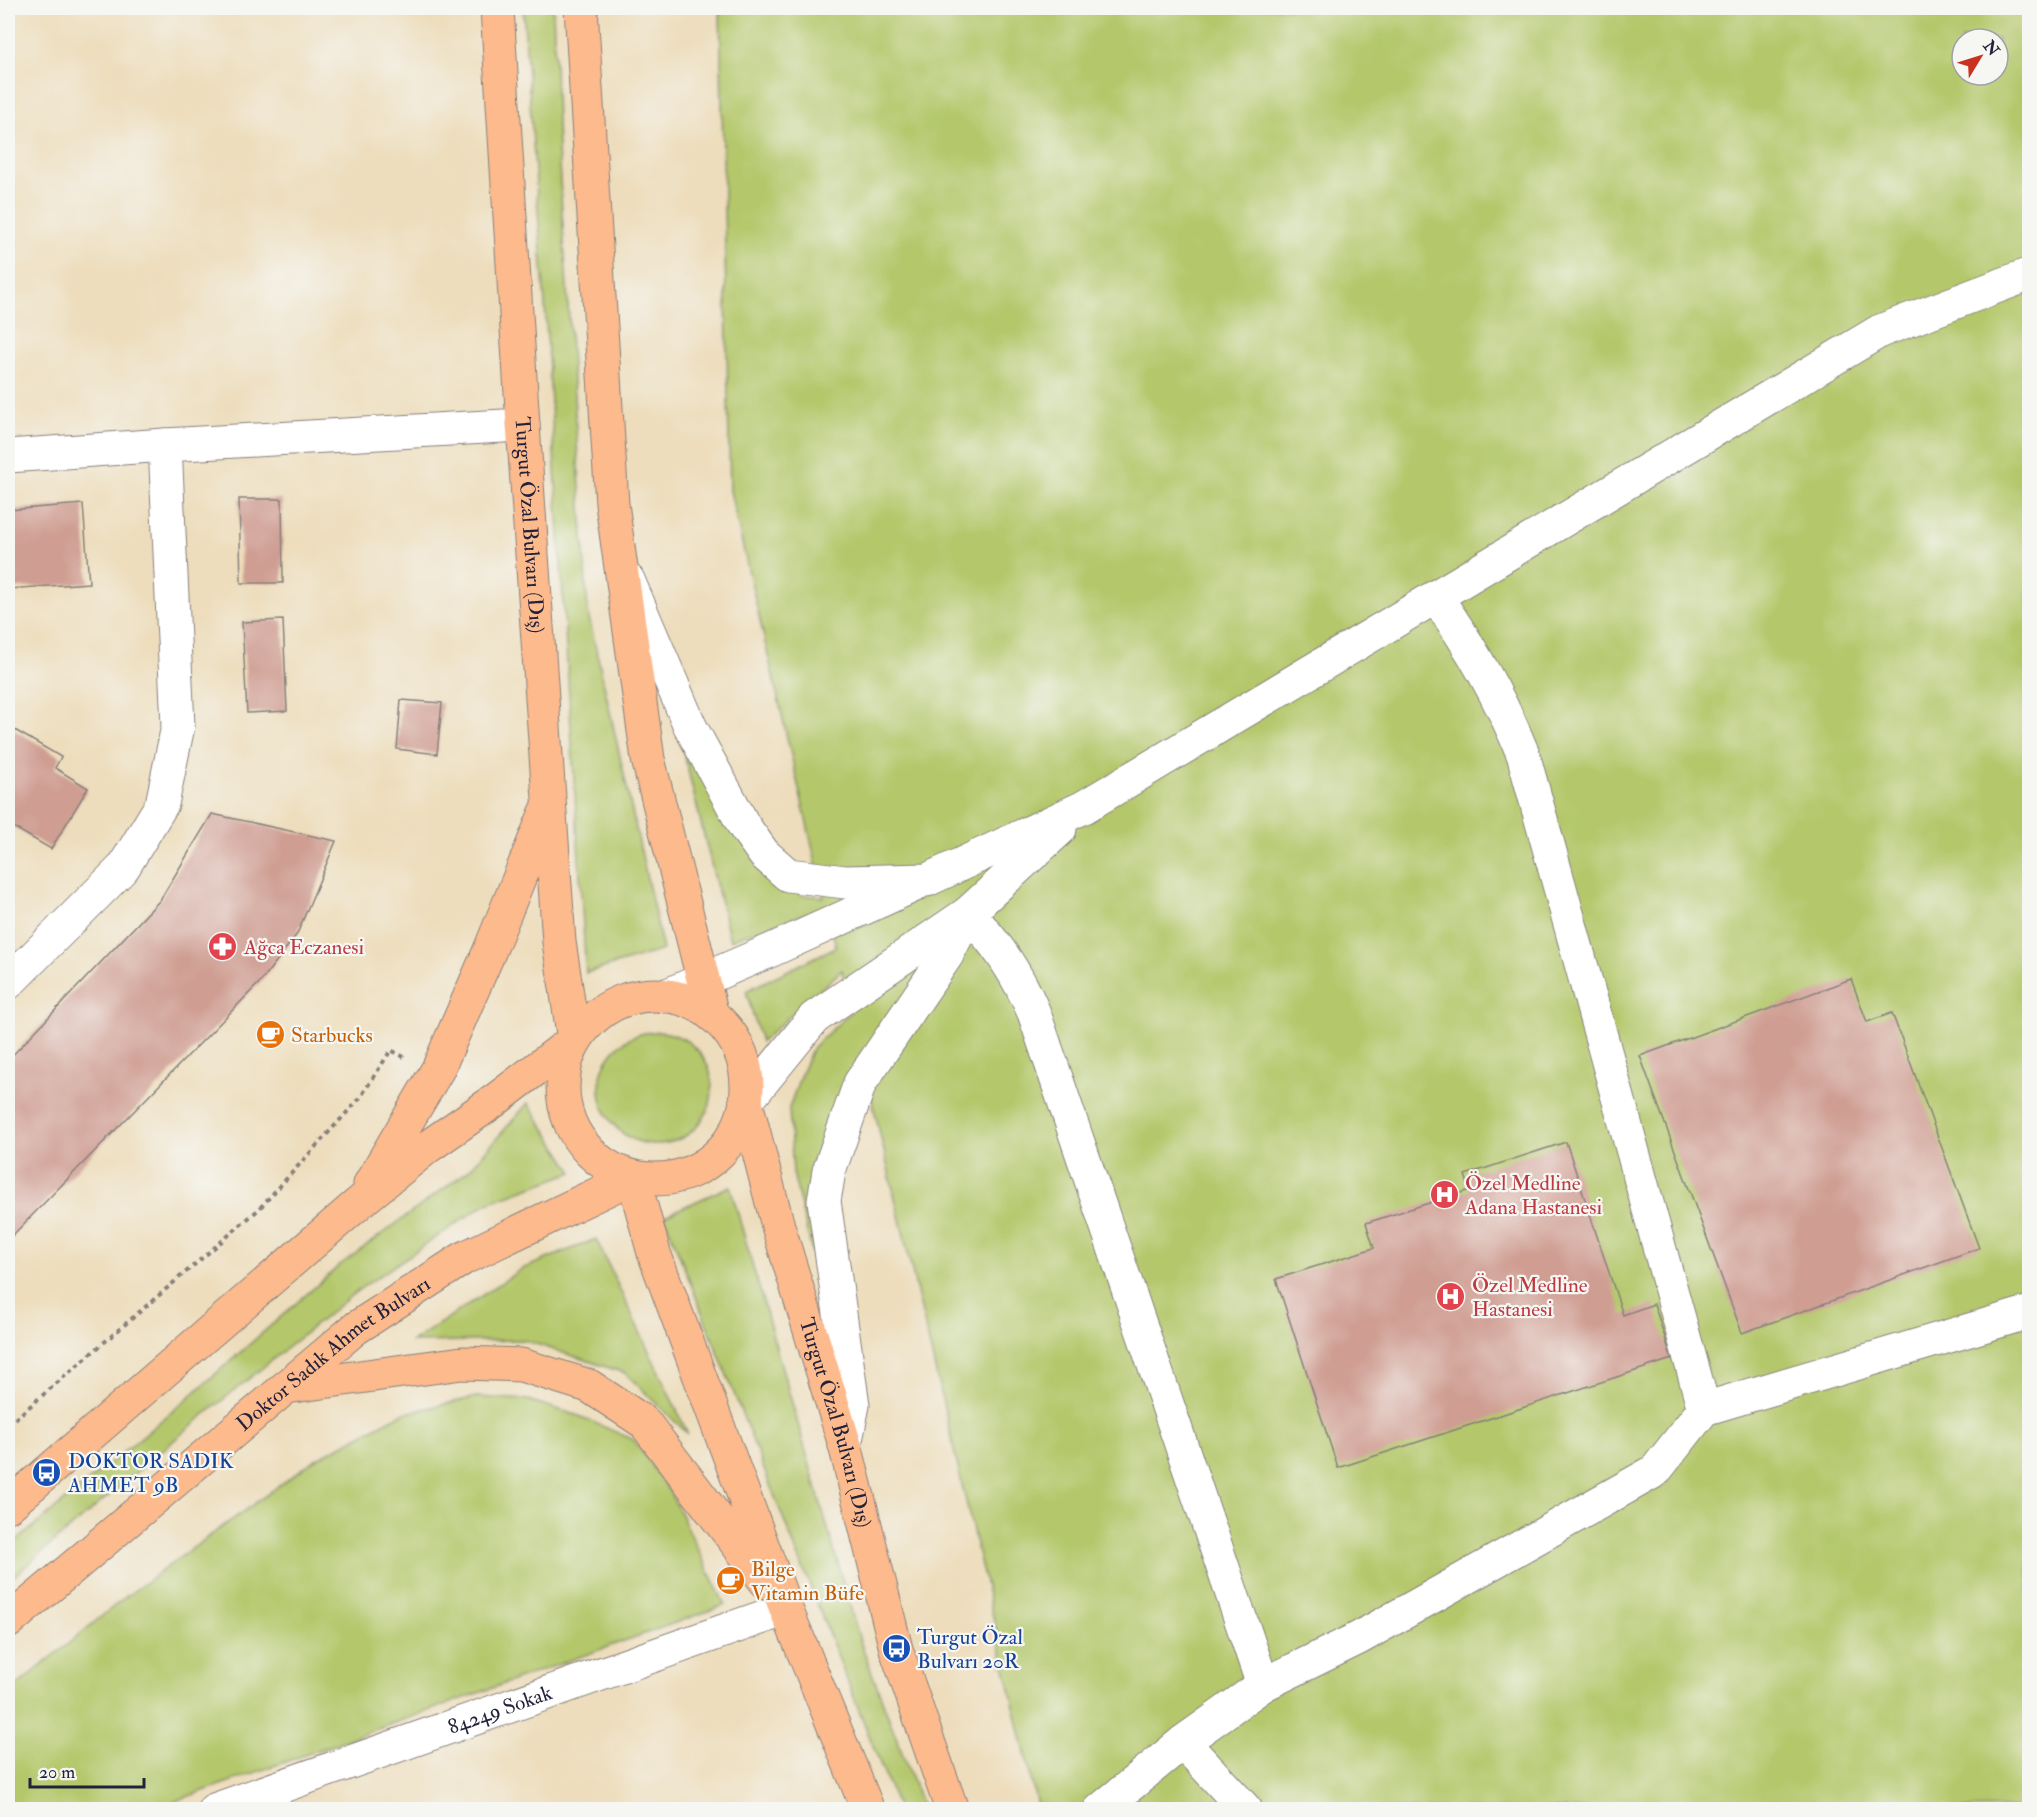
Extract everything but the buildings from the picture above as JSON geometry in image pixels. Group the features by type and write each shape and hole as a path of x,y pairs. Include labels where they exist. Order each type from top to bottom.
{"main road":[{"name":"Turgut Özal Bulvarı (Dış)","path":"497,8 549,804 561,961 574,1040"},
{"path":"581,8 612,504 648,759 712,1015"},
{"path":"359,1203 438,1069 490,950 549,804"},
{"path":"8,1506 359,1203 429,1146 494,1101 574,1040 593,1017 619,1001 647,994 676,996 704,1008 726,1027 741,1053 748,1084 744,1116 729,1144 705,1166 676,1179 644,1180 613,1171 588,1152 569,1125 562,1096 564,1067 574,1040"},
{"name":"Turgut Özal Bulvarı (Dış)","path":"746,1102 778,1226 845,1445 896,1648 952,1809"},
{"path":"633,1177 654,1253 786,1609 868,1809"},
{"name":"Doktor Sadık Ahmet Bulvarı","path":"8,1622 356,1328 464,1258 633,1177"},
{"path":"286,1387 462,1364 521,1365 589,1386 644,1422 786,1609"}],"street":[{"path":"665,996 927,880 1084,807 1881,331 2030,274"},
{"path":"8,456 523,425"},
{"path":"8,983 123,868 162,804 178,726 165,445"},
{"path":"620,562 690,726 744,826 764,854 788,875 845,882 927,880"},
{"path":"1436,597 1490,681 1524,754 1704,1409"},
{"path":"746,1102 814,1018 968,913 1084,807"},
{"path":"845,1445 853,1405 824,1201 829,1171 860,1083 947,955 968,913"},
{"path":"968,913 992,938 1012,966 1034,1013 1263,1684"},
{"path":"1100,1809 1183,1742 1263,1684 1359,1638 1655,1471 1704,1409 2030,1312"},
{"name":"84249 Sokak","path":"214,1809 786,1609"},
{"path":"1183,1742 1246,1809"}],"path":[{"path":"8,1425 258,1210 360,1098 391,1050 409,1061"}],"green space":[{"path":"523,8 553,8 558,149 588,613 663,950 586,973 545,305"},
{"path":"720,8 2029,8 2029,1809 1038,1809 862,1057 833,1107 809,1193 818,1277 793,1173 789,1108 813,1047 851,1012 842,970 761,1042 746,991 836,947 827,906 730,940 677,726 771,877 802,895 824,897 730,491"},
{"path":"656,1032 677,1037 695,1049 707,1067 712,1088 707,1109 695,1127 677,1139 656,1144 635,1139 617,1127 605,1109 600,1088 605,1067 617,1049 635,1037"},
{"path":"528,1103 573,1172 487,1203 357,1291 198,1420 8,1581 8,1548 187,1399 340,1265 469,1170"},
{"path":"730,1186 860,1641 923,1809 898,1809 664,1216"},
{"path":"596,1239 688,1434 625,1373 524,1340 412,1342 522,1269"},
{"path":"477,1397 528,1400 579,1416 634,1440 670,1492 725,1605 153,1809 8,1809 8,1693 124,1598 316,1459 401,1414"}],"place":[{"name":"Ağca Eczanesi","path":"223,947"},
{"name":"Starbucks","path":"270,1035"},
{"name":"Özel Medline Adana Hastanesi","path":"1444,1195"},
{"name":"Özel Medline Hastanesi","path":"1451,1297"},
{"name":"DOKTOR SADIK AHMET 9B","path":"47,1473"},
{"name":"Bilge Vitamin Büfe","path":"730,1581"},
{"name":"Turgut Özal Bulvarı 20R","path":"896,1649"}]}
